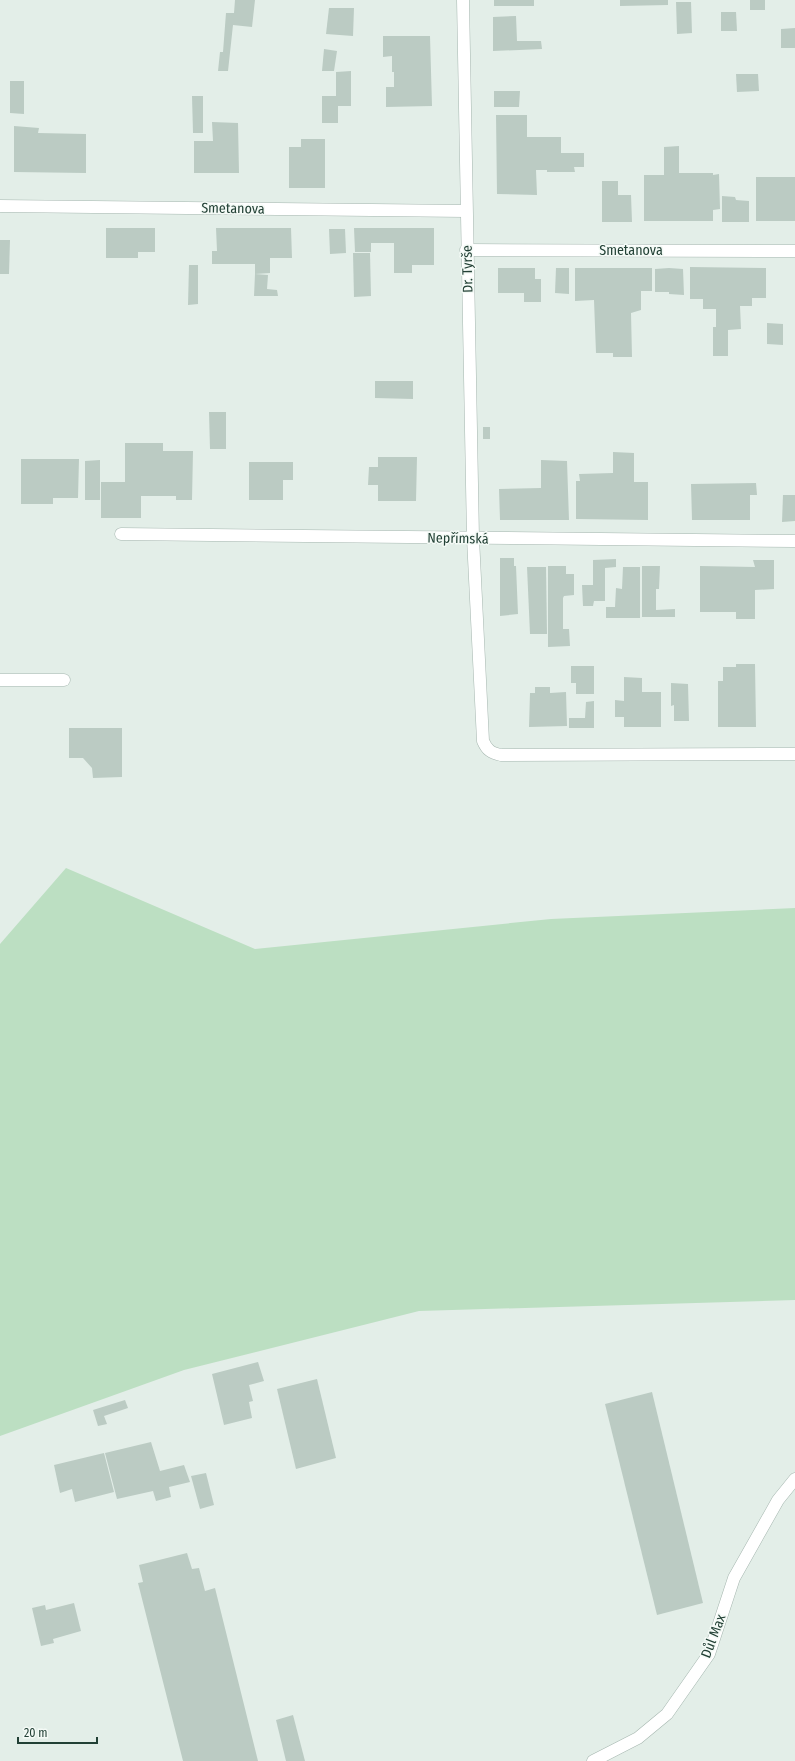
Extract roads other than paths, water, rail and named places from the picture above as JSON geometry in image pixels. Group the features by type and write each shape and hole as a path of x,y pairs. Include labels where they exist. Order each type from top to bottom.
{"street":[{"name":"Dr. Tyrše","path":"463,0 466,250 473,538 483,741 487,750 493,754 501,755 795,754"},
{"name":"Smetanova","path":"0,206 466,211"},
{"name":"Smetanova","path":"466,250 795,251"},
{"name":"Nepřímská","path":"121,534 795,541"},
{"path":"0,680 64,680"},
{"name":"Důl Max","path":"593,1761 638,1738 667,1714 709,1654 734,1578 778,1500 795,1479"}]}
